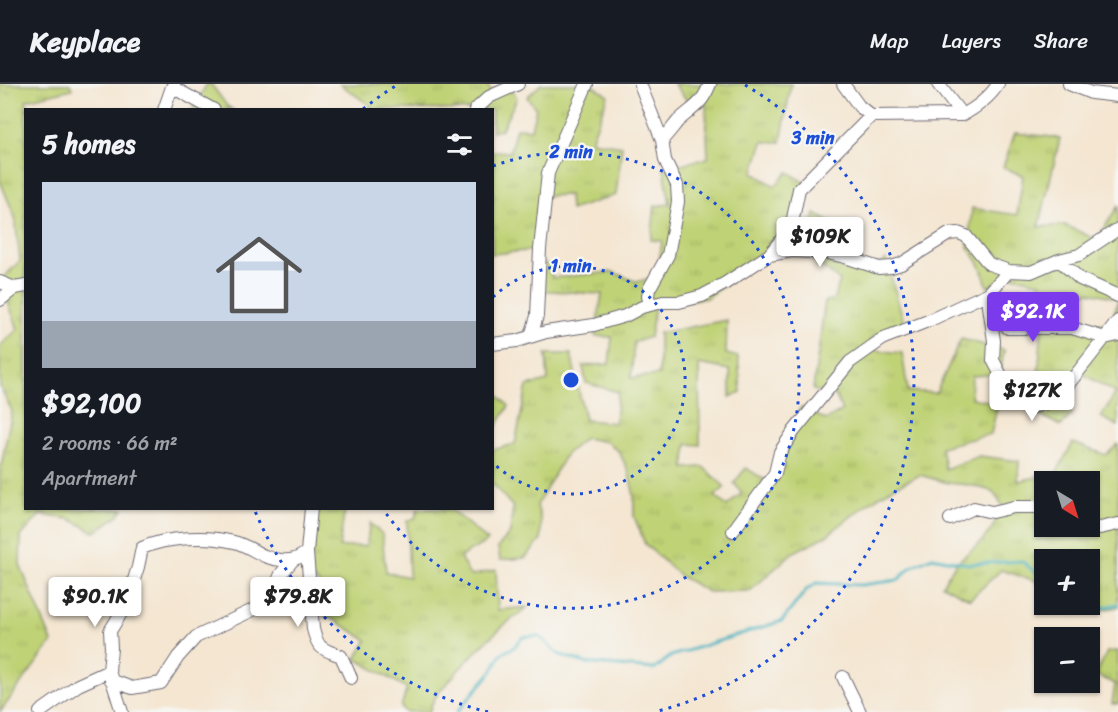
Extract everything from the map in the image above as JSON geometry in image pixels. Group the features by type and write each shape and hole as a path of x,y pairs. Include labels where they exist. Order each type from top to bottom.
{"street":[{"path":"477,108 489,97 518,84"},
{"path":"531,336 537,316 540,249 548,172 587,84"},
{"path":"640,84 662,140 665,160 677,185 678,202 668,255 649,289 650,305"},
{"path":"662,140 677,122 705,97 710,84"},
{"path":"843,84 859,106 871,116 962,115 994,91 998,84"},
{"path":"938,84 962,115"},
{"path":"1069,84 1091,93 1118,96"},
{"path":"165,108 173,86 211,108"},
{"path":"494,344 517,341 546,332 603,323 642,307 702,296 769,255 791,228 799,189 871,116"},
{"path":"769,255 792,251 827,253 879,268 891,267 901,264 949,234 958,233 966,236 989,264 1009,271 1031,272 1079,255 1118,229"},
{"path":"1059,261 1080,279 1118,296"},
{"path":"733,531 775,473 780,452 794,431 850,362 884,338 989,299 1009,271"},
{"path":"0,282 20,287"},
{"path":"0,300 20,287"},
{"path":"989,299 1008,328 1072,328 1112,337"},
{"path":"989,299 994,341 993,360 1016,400 1033,407 1056,400 1112,337 1118,321"},
{"path":"950,519 974,508 992,512 1014,507 1034,507"},
{"path":"311,510 307,552 313,630 321,648 341,656 351,678"},
{"path":"1100,528 1118,524"},
{"path":"122,712 110,675 110,631 126,605 142,548 162,540 206,538 235,542 270,560 292,561 307,552"},
{"path":"40,712 78,685 110,675 132,688 161,683 178,657 196,637 255,609 272,594 281,574 292,561"},
{"path":"843,677 860,712"}],"green space":[{"path":"0,84 70,84 72,89 26,100 28,108 24,108 24,510 122,510 119,515 95,532 70,519 40,515 21,536 20,565 52,642 0,712 0,471 12,411 0,387 0,346 18,329 0,281 20,261 15,217 0,181"},
{"path":"207,84 211,84 230,108 193,108"},
{"path":"340,84 487,84 491,92 508,84 517,98 501,130 494,131 494,108 370,108 372,107"},
{"path":"541,84 591,84 608,95 591,141 622,146 616,195 570,210 569,195 542,196 537,250 494,254 494,151 510,152 516,128 531,129 536,109 527,97"},
{"path":"674,84 791,84 781,142 763,142 753,173 775,186 788,172 812,187 781,244 706,298 655,305 650,337 634,342 631,378 659,375 659,333 727,320 726,354 738,357 741,392 730,397 730,370 699,364 700,445 687,444 684,468 703,467 725,487 715,496 727,506 742,493 734,483 746,468 768,482 781,459 801,407 826,420 842,411 836,396 813,390 825,301 833,300 840,281 806,254 815,214 846,231 842,262 873,268 886,260 904,322 871,338 873,350 902,353 908,391 936,393 961,339 1004,350 1000,374 972,376 971,398 998,403 991,434 941,447 945,469 979,456 1019,461 1018,481 1034,478 1034,537 1100,537 1100,471 1057,471 1073,443 1106,455 1118,444 1118,607 1100,611 1100,549 1034,549 1034,580 1001,570 970,599 942,585 957,562 981,542 991,530 1003,506 992,491 920,475 892,488 826,536 792,553 750,591 708,592 680,576 645,544 634,516 634,495 628,470 619,452 607,442 585,438 566,454 537,505 541,521 541,540 525,558 500,560 498,547 510,533 513,507 494,485 494,449 515,444 527,386 548,381 546,354 571,354 585,420 615,423 618,392 586,383 583,366 609,364 612,337 595,336 602,294 534,290 533,263 552,265 552,278 613,272 637,282 657,276 662,241 651,240 655,206 670,204 664,168 708,158 706,105 690,104"},
{"path":"1015,133 1060,138 1039,227 1065,225 1097,240 1118,206 1118,298 1089,292 1039,311 1040,282 1007,275 988,287 979,263 968,247 972,208 1017,215 1023,176 1003,167"},
{"path":"1118,298 1118,426 1101,417 1116,393 1083,374 1059,403 1072,414 1061,426 1035,413 1042,327 1112,323"},
{"path":"496,393 509,406 494,430 494,395"},
{"path":"311,510 345,510 339,547 366,546 370,523 382,534 386,572 409,577 407,521 415,518 418,510 451,510 488,541 460,557 470,576 496,570 498,610 528,607 496,632 467,661 437,695 429,712 405,712 401,707 407,688 356,659 367,640 314,610 319,583 306,575"},
{"path":"1118,651 1118,704 1112,704 1115,684 1100,677 1100,667 1107,652"}],"waterway":[{"path":"457,712 493,670 501,654 514,647 523,637 539,636 558,654 585,663 655,669 671,656 782,621 807,589 817,583 861,585 898,580 911,567 932,557 969,564 1022,561 1034,571"},
{"path":"1100,608 1118,604"}]}
